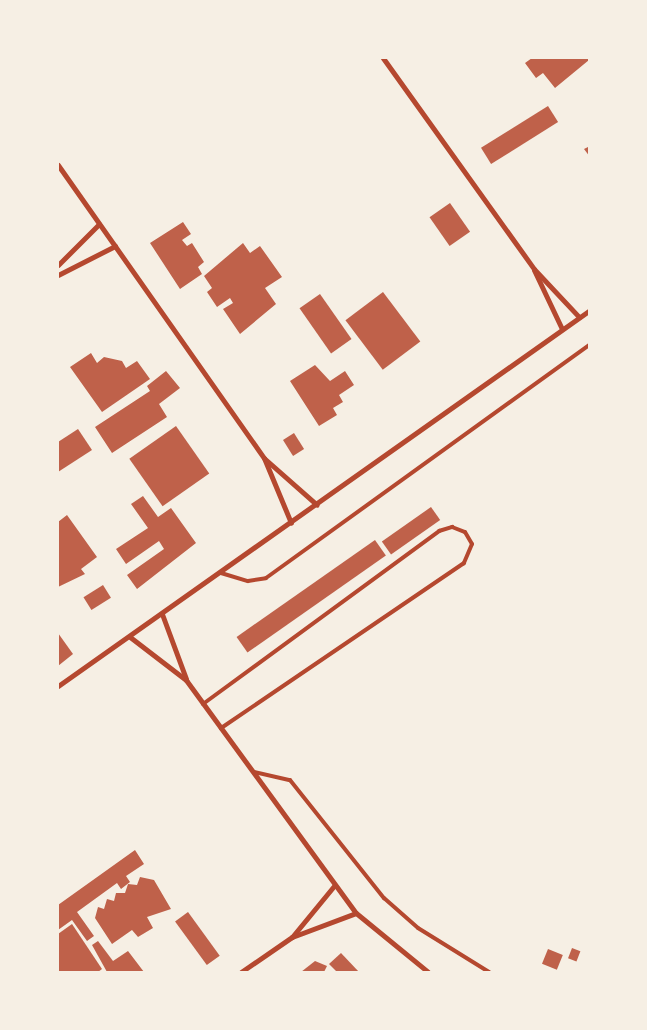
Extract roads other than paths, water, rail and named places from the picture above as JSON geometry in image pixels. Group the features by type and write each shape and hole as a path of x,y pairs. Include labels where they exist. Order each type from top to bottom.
{"street":[{"path":"384,58 534,269 579,317"},
{"path":"58,165 264,458 291,524"},
{"path":"58,265 99,224"},
{"path":"58,275 115,246"},
{"path":"534,269 562,329"},
{"path":"58,686 291,524 590,310"},
{"path":"264,458 317,505"},
{"path":"162,614 186,680 333,887 356,913 428,972"},
{"path":"130,637 186,680"},
{"path":"292,937 333,887"},
{"path":"241,972 292,937 356,913"}],"lane":[{"path":"221,572 248,581 266,578 590,344"},
{"path":"202,704 439,531 452,527 465,532 472,544 464,563 221,728"},
{"path":"252,772 290,780 384,898 418,928 489,972"}]}
